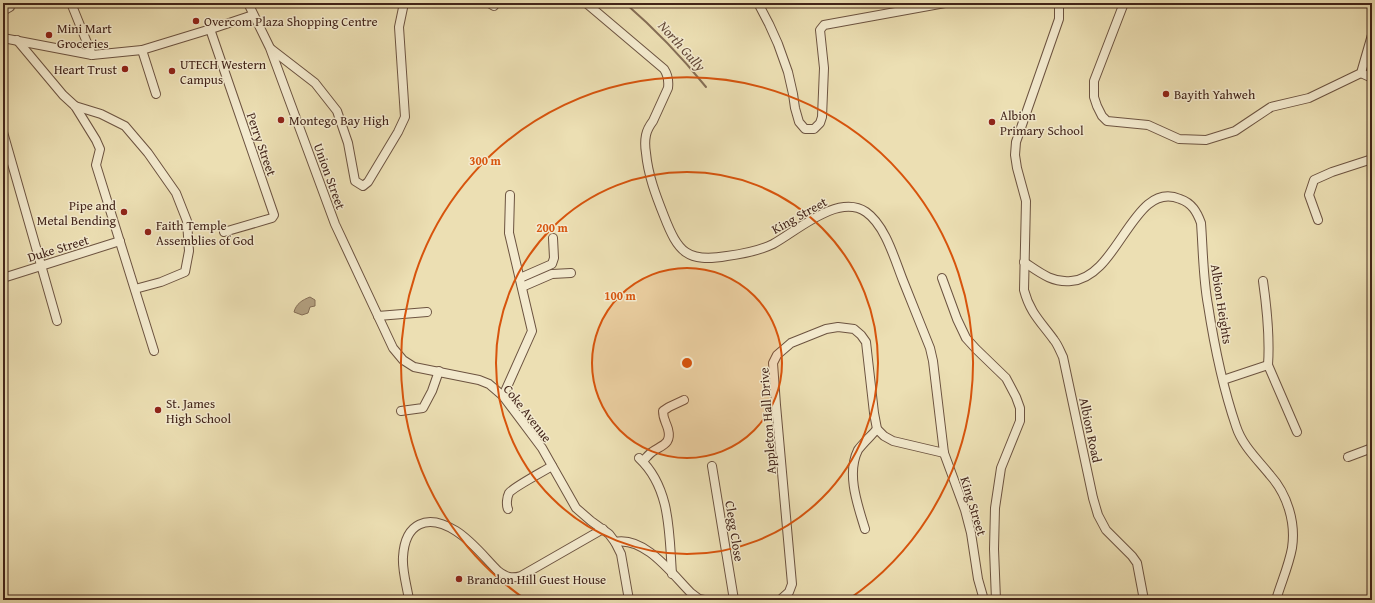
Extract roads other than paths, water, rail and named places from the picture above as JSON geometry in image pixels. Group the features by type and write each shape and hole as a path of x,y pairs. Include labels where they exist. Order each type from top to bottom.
{"street":[{"path":"3,11 10,7 10,3"},
{"path":"71,3 92,55"},
{"name":"Union Street","path":"248,3 270,48 335,224"},
{"path":"270,48 315,83 336,110 348,143 355,181 363,186 368,182 398,132 405,117 399,27 404,3"},
{"name":"King Street","path":"586,3 664,69 667,74 669,80 668,88 646,134 646,159 653,189 671,235 677,245 684,251 693,256 704,259 749,252 772,244 821,215 841,207 855,207 866,212 877,222 887,240 930,348 933,361 944,453 965,510 971,533 978,579 984,600"},
{"path":"758,3 769,24 788,72 799,122 805,129 814,129 820,123 822,117 824,68 820,30 824,25 945,3"},
{"name":"Albion Road","path":"1059,3 1059,19 1016,142 1016,168 1026,201 1024,290 1027,303 1034,315 1055,342 1063,357 1093,498 1098,515 1106,530 1137,563 1144,600"},
{"path":"1124,3 1094,81 1094,97 1097,106 1102,116 1107,121 1148,125 1179,139 1206,140 1235,131 1271,107 1309,98 1361,73 1372,35"},
{"path":"3,38 92,55 142,50 210,30 253,15"},
{"name":"Perry Street","path":"210,30 274,215 272,218 224,232"},
{"path":"17,40 75,106 100,149 96,164 154,351"},
{"path":"142,50 156,94"},
{"path":"1361,73 1372,78"},
{"path":"75,106 101,114 125,126 148,153 176,192 187,221 189,251 185,272 161,282 135,289"},
{"path":"3,132 57,321"},
{"path":"1318,220 1310,195 1314,180 1332,172 1372,159"},
{"path":"503,396 532,330 509,233 510,195"},
{"name":"Albion Heights","path":"1024,262 1046,277 1059,281 1072,281 1085,278 1096,271 1106,261 1143,208 1153,200 1172,196 1187,202 1193,207 1198,214 1201,223 1208,304 1223,380 1236,426 1241,439 1273,477 1284,495 1290,512 1293,531 1292,548 1276,600"},
{"name":"Coke Avenue","path":"335,224 393,348 403,360 414,367 479,380 489,384 503,396 542,448 576,508 609,534 615,542 621,554 629,600"},
{"path":"521,282 552,264 554,258 552,238"},
{"name":"Duke Street","path":"3,278 120,241"},
{"path":"521,282 552,274 571,273"},
{"path":"942,278 957,319 966,338 1006,378 1020,408 1020,421 1002,468 996,508 994,549 996,600"},
{"path":"1263,281 1269,337 1268,365 1296,432"},
{"path":"378,316 427,312"},
{"name":"Appleton Hall Drive","path":"780,600 789,592 792,584 773,363 777,355 791,343 826,329 838,327 854,329 866,342 877,429"},
{"path":"1223,380 1268,365"},
{"path":"401,411 423,408 432,391 439,371"},
{"path":"672,574 668,518 661,488 641,459 665,445 669,438 668,428 663,419 663,411 669,406 684,400"},
{"path":"865,529 852,479 858,450 877,429 884,436 893,441 944,453"},
{"path":"1348,456 1372,448"},
{"path":"508,509 506,506 509,493 514,488 552,466"},
{"name":"Clegg Close","path":"712,466 734,600"},
{"path":"409,600 404,575 403,558 405,542 413,530 423,523 429,521 438,522 457,532 498,571 504,576 510,578 521,576 602,529"},
{"path":"615,542 623,540 648,550 691,593 699,599 704,600"}],"waterway":[{"name":"North Gully","path":"625,3 667,43 706,87"}],"place":[{"name":"Overcom Plaza Shopping Centre","path":"196,21"},
{"name":"Mini Mart Groceries","path":"49,35"},
{"name":"Heart Trust","path":"125,69"},
{"name":"UTECH Western Campus","path":"172,71"},
{"name":"Bayith Yahweh","path":"1166,94"},
{"name":"Montego Bay High","path":"281,120"},
{"name":"Albion Primary School","path":"992,122"},
{"name":"Pipe and Metal Bending","path":"124,212"},
{"name":"Faith Temple Assemblies of God","path":"148,232"},
{"name":"St. James High School","path":"158,410"},
{"name":"Brandon Hill Guest House","path":"459,579"}]}
